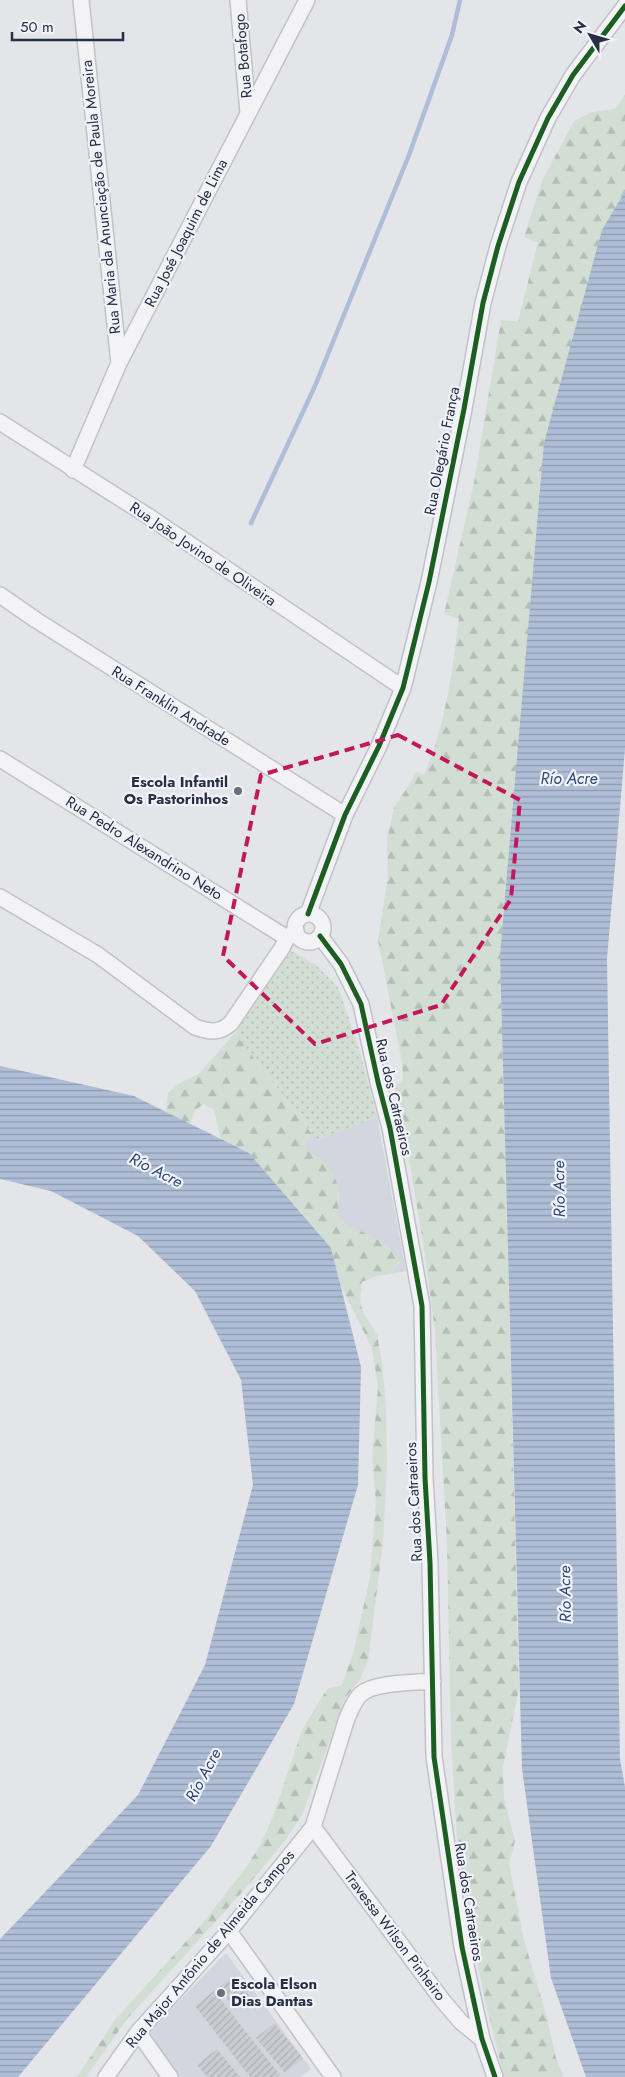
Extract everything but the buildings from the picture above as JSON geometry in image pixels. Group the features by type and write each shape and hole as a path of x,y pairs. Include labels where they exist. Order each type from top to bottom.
{"street":[{"name":"Rua Maria da Anunciação de Paula Moreira","path":"81,0 119,363"},
{"name":"Rua Botafogo","path":"238,0 248,113"},
{"name":"Rua José Joaquim de Lima","path":"73,470 119,363 307,0"},
{"name":"Rua Olegário França","path":"308,914 344,815 379,746 404,688 429,582 483,303 498,246 519,182 548,118 573,75 625,6"},
{"name":"Rua João Jovino de Oliveira","path":"0,422 148,516 404,688"},
{"name":"Rua Franklin Andrade","path":"0,595 36,620 344,815"},
{"name":"Rua Pedro Alexandrino Neto","path":"0,759 291,934"},
{"path":"0,897 98,955 195,1027 209,1032 221,1030 231,1023 282,948 300,917 313,914 320,919 323,928 320,936 313,941 304,940 291,934"},
{"name":"Rua dos Catraeiros","path":"320,936 341,964 361,1004 390,1128 422,1306 425,1478 430,1564 434,1758 455,1906 482,2039 495,2077"},
{"name":"Rua Major Antônio de Almeida Campos","path":"106,2077 138,2032 229,1931 313,1827 347,1718 361,1694 374,1687 433,1681"},
{"name":"Travessa Wilson Pinheiro","path":"313,1827 443,2001 461,2022 482,2039"},
{"path":"229,1931 333,2077"},
{"path":"138,2032 170,2077"}],"highlighted area":[{"path":"398,735 520,800 511,899 441,1005 315,1044 223,956 261,775"}],"shaded area":[{"path":"377,1117 406,1271 391,1274 400,1262 381,1241 347,1225 338,1217 339,1193 323,1161 308,1152 304,1145 312,1134 317,1140"},
{"name":"Escola Elson Dias Dantas","path":"226,1953 311,2069 300,2077 180,2077 148,2033"}],"green space":[{"path":"625,95 625,191 602,230 500,956 519,1688 503,1767 504,1798 515,1841 509,1864 524,1940 546,2014 556,2058 564,2077 504,2077 485,2000 469,1921 457,1837 451,1740 447,1543 435,1331 425,1255 407,1147 394,1087 403,1081 402,1062 378,940 388,876 387,839 394,808 417,772 424,775 438,737 447,698 459,618 444,614 474,483 501,320 518,322 538,242 524,237 542,181 574,121 592,112 615,109"},
{"path":"291,951 317,966 338,987 359,1049 377,1117 317,1140 235,1033"},
{"path":"235,1033 312,1134 304,1145 333,1173 338,1187 338,1217 388,1246 400,1261 391,1274 376,1276 362,1282 360,1301 363,1312 377,1335 382,1362 386,1408 387,1464 383,1543 368,1661 359,1681 346,1697 302,1815 284,1842 244,1890 127,2019 86,2077 77,2077 115,2020 202,1924 245,1869 261,1844 274,1814 302,1730 327,1689 342,1685 354,1650 370,1577 376,1501 372,1458 378,1387 372,1348 340,1284 331,1248 249,1153 221,1139 214,1110 204,1104 195,1110 190,1124 166,1112 168,1093 180,1083 199,1074"}],"water":[{"name":"Río Acre","path":"625,191 625,749 607,959 620,1759 625,1787 625,2077 586,2077 551,1978 522,1769 500,956 544,443 602,230"},
{"name":"Río Acre","path":"0,1066 134,1096 249,1153 331,1248 361,1367 358,1485 294,1704 211,1846 18,2077 0,2077 0,1939 138,1795 205,1665 253,1485 241,1380 195,1291 138,1236 51,1191 0,1179"}],"waterway":[{"path":"251,523 315,386 409,155 452,35 460,0"}],"cycle path":[{"path":"308,914 345,815 379,746 403,688 429,582 483,303 498,246 519,182 548,118 573,75 625,6"},
{"path":"320,936 341,964 361,1004 390,1128 422,1306 425,1478 430,1563 434,1757 462,1947 482,2039 495,2077"}],"place":[{"name":"Escola Infantil Os Pastorinhos","path":"238,791"},
{"name":"Escola Elson Dias Dantas","path":"221,1993"}]}
